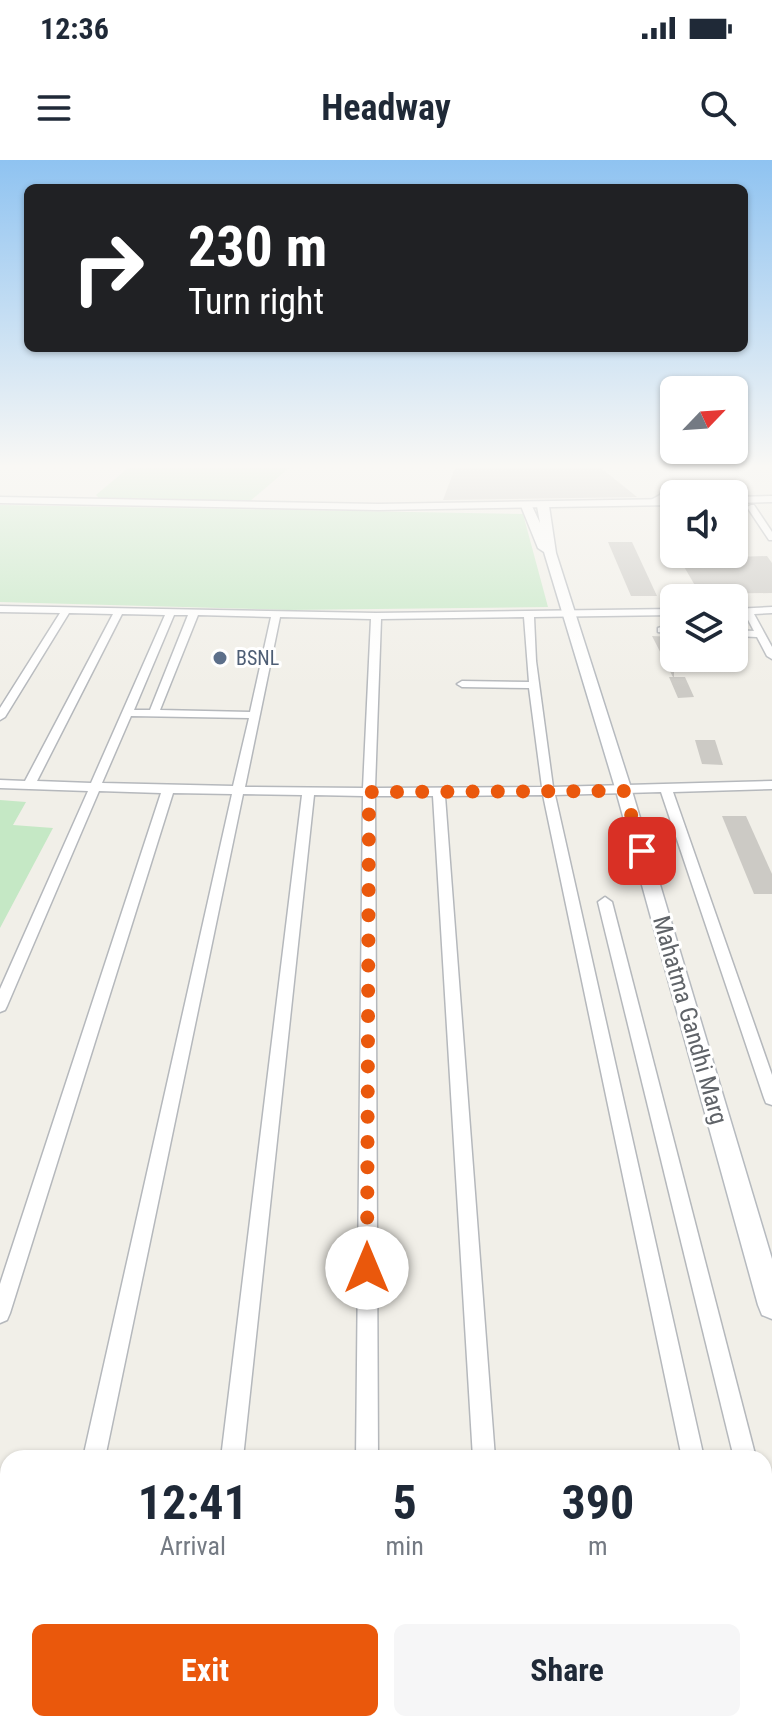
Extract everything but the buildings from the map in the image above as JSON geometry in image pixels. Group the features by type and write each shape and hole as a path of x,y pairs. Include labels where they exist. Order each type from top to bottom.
{"main road":[{"name":"Mahatma Gandhi Marg","path":"540,541 550,553"},
{"name":"Mahatma Gandhi Marg","path":"548,541 772,1305"}],"street":[{"path":"0,609 276,616 660,612"},
{"path":"772,610 748,611 772,656"},
{"path":"0,717 65,612"},
{"path":"29,785 118,613"},
{"path":"0,1006 170,614"},
{"path":"529,614 533,685 548,791 691,1450"},
{"path":"154,713 193,615"},
{"path":"96,1450 276,616"},
{"path":"367,1450 369,792 376,616"},
{"path":"748,634 761,634"},
{"path":"462,684 533,685"},
{"path":"128,713 254,715"},
{"path":"0,784 237,792 624,791 772,785"},
{"path":"666,789 766,1063 772,1098"},
{"path":"0,1313 168,790"},
{"path":"233,1450 308,792"},
{"path":"439,792 483,1450"},
{"path":"605,902 743,1450"}],"green space":[{"path":"0,541 530,541 548,607 288,610 0,602"},
{"path":"0,800 26,802 13,825 53,828 0,928"}],"place":[{"name":"BSNL","path":"220,658"}],"route":[{"path":"367,1268 369,792 624,791 642,851"}]}
